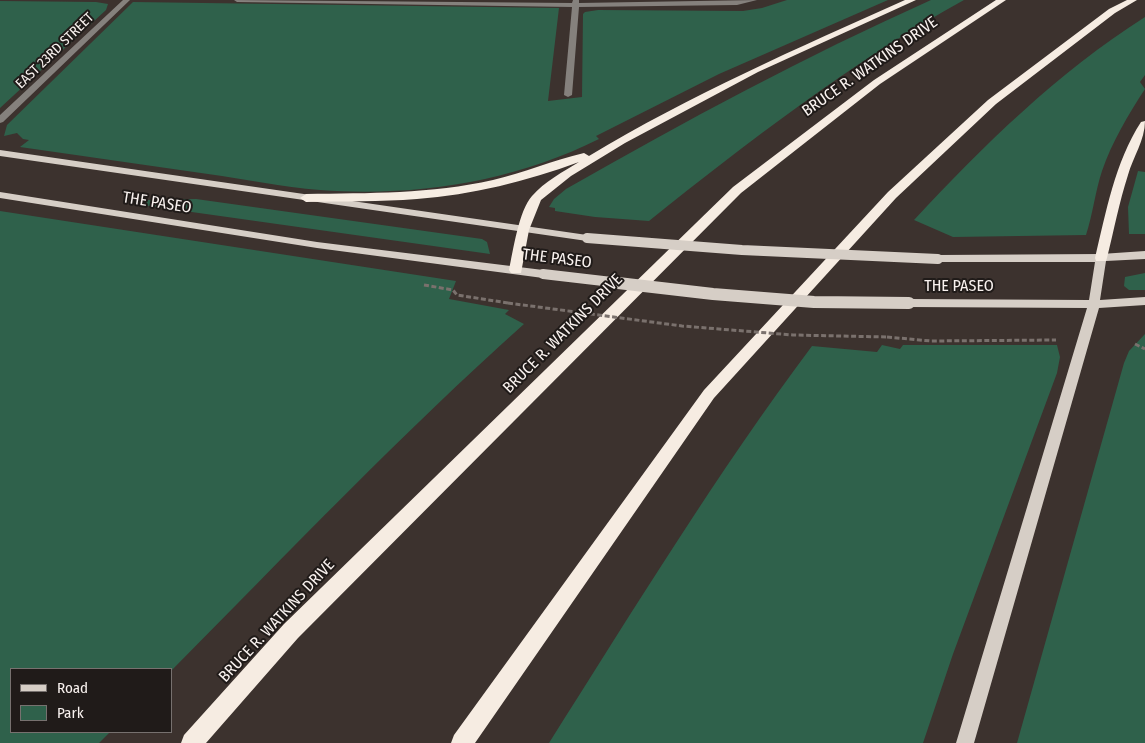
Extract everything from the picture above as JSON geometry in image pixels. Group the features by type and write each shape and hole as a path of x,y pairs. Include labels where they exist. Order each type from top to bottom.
{"highway":[{"path":"516,270 523,230 536,198 567,174 621,141 755,70 912,0"},
{"name":"BRUCE R. WATKINS DRIVE","path":"192,743 291,631 737,190 877,82 1002,0"},
{"path":"462,743 709,394 892,195 992,102 1112,11 1133,0"},
{"path":"1101,258 1121,176 1136,139 1145,124"},
{"path":"1136,139 1145,149"},
{"path":"306,198 432,194 472,188 554,167 621,141"}],"main road":[{"name":"THE PASEO","path":"0,154 586,238 752,251 938,259 1101,258 1145,255"},
{"name":"THE PASEO","path":"0,195 317,245 713,294 814,302 1094,304 1145,302"},
{"path":"965,743 1094,304 1101,258"}],"street":[{"name":"EAST 23RD STREET","path":"0,120 127,0"},
{"path":"237,0 737,3 754,0"},
{"path":"568,95 576,2"}],"path":[{"path":"508,303 682,326 794,335 887,337 931,341 1056,340"},
{"path":"1135,344 1145,349"}],"green space":[{"path":"787,0 888,0 719,74 596,136 599,139 566,154 498,176 463,183 392,191 356,192 306,189 20,147 29,140 23,139 17,133 4,136 7,125 133,2 559,8 548,101 582,97 583,14 585,12 598,10 743,11 762,8"},
{"path":"931,0 964,0 922,24 841,76 763,132 649,221 595,217 555,211 555,208 549,207 554,199 566,189 701,114 792,66"},
{"path":"0,1 96,2 108,4 106,10 0,108"},
{"path":"1145,17 1145,75 1140,82 1145,89 1121,129 1106,160 1086,235 953,237 914,220 1023,111 1082,62"},
{"path":"1138,171 1145,172 1145,234 1129,234 1128,207"},
{"path":"196,199 482,239 487,242 490,254 142,205 147,200"},
{"path":"0,211 456,281 449,299 509,310 505,314 524,324 389,451 172,670 172,668 10,668 10,733 109,733 99,743 0,743"},
{"path":"1145,273 1145,290 1129,290 1124,286 1125,277"},
{"path":"1145,334 1145,743 1017,743 1124,363 1129,351"},
{"path":"882,345 900,349 903,345 1057,345 1060,357 1057,373 953,654 923,743 549,743 709,492 812,346 877,352"}]}
